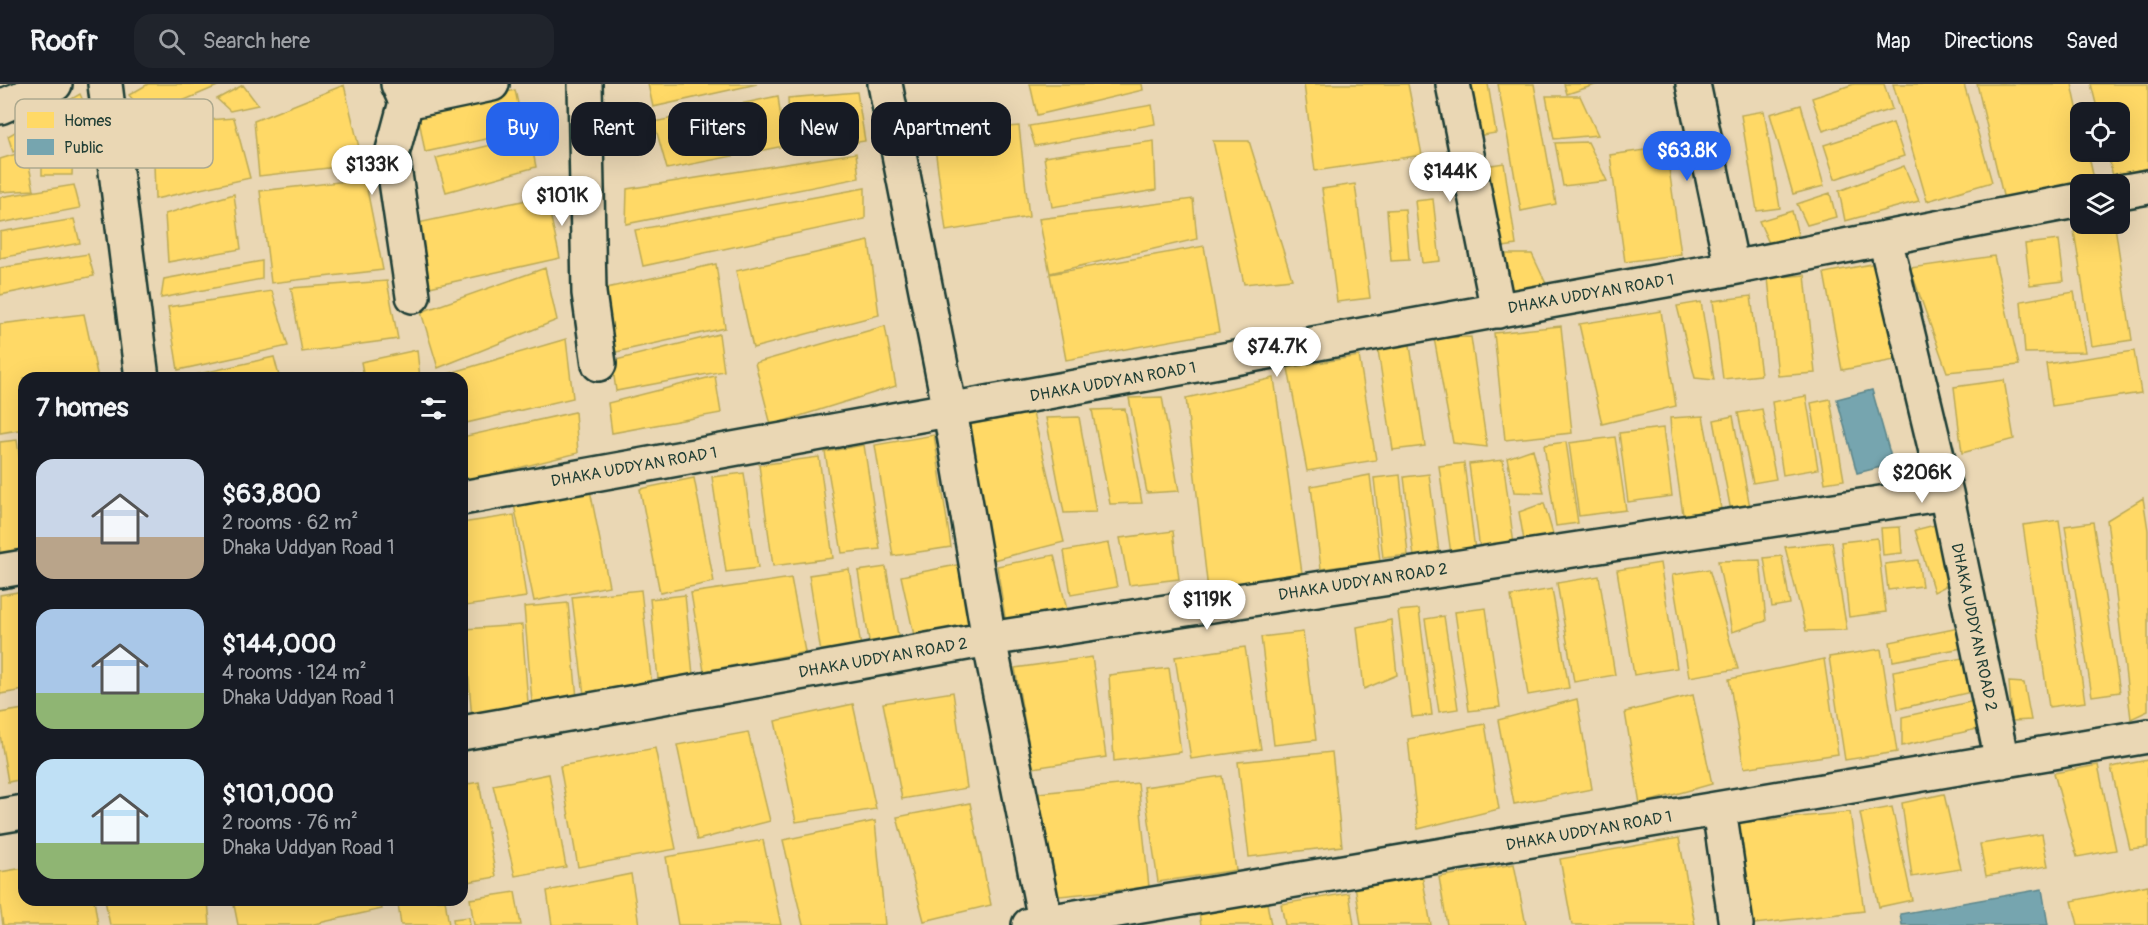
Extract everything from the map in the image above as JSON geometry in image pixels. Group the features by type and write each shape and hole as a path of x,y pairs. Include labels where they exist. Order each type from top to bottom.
{"street":[{"path":"19,99 55,84"},
{"path":"105,84 107,99"},
{"path":"413,296 392,154 402,93 492,84"},
{"path":"585,84 589,293 599,364"},
{"path":"885,84 950,411 1040,924"},
{"path":"1453,84 1498,311"},
{"path":"1693,84 1732,268"},
{"path":"0,107 15,101"},
{"path":"116,168 141,372"},
{"path":"2130,190 2148,187"},
{"name":"DHAKA UDDYAN ROAD 1","path":"468,497 1732,268 2070,202"},
{"name":"DHAKA UDDYAN ROAD 2","path":"1885,238 1946,493 2002,761"},
{"name":"DHAKA UDDYAN ROAD 2","path":"468,732 989,639 1946,493"},
{"path":"0,571 18,568"},
{"name":"DHAKA UDDYAN ROAD 1","path":"1040,924 2148,736"},
{"path":"1719,809 1737,925"},
{"path":"0,816 18,813"}],"building: Homes":[{"path":"148,84 220,85 187,99 132,99 129,95"},
{"path":"648,84 757,84 656,106 656,102 652,102"},
{"path":"1030,84 1142,84 1143,90 1037,115"},
{"path":"1304,84 1408,84 1422,155 1315,171"},
{"path":"1469,84 1488,84 1496,133 1477,136"},
{"path":"1498,84 1534,84 1556,204 1521,211"},
{"path":"1564,84 1598,84 1567,94"},
{"path":"1854,84 1884,84 1892,109 1823,131 1812,98"},
{"path":"1893,84 1964,84 1992,182 1927,201"},
{"path":"1977,84 2072,84 2076,102 2070,102 2070,162 2090,162 2093,174 2070,174 2070,185 2004,200"},
{"path":"2091,84 2148,84 2148,168 2112,174 2110,162 2130,162 2130,102 2096,102"},
{"path":"243,85 258,105 230,111 217,99"},
{"path":"344,85 363,164 259,176 254,121"},
{"path":"515,90 518,102 486,102 486,139 425,152 418,114"},
{"path":"857,92 859,102 788,102 788,98"},
{"path":"80,94 82,99 71,99"},
{"path":"778,96 779,147 767,149 767,102 749,102"},
{"path":"1546,96 1580,96 1598,135 1554,139"},
{"path":"859,104 865,141 859,142"},
{"path":"1152,105 1155,124 1035,146 1029,126"},
{"path":"1801,105 1824,186 1793,194 1770,114"},
{"path":"1764,111 1780,208 1757,211 1741,115"},
{"path":"234,118 250,178 155,199 154,168 213,168 213,120"},
{"path":"668,119 668,156 733,156 667,169 656,122"},
{"path":"1893,123 1904,156 1835,179 1824,145"},
{"path":"1019,126 1029,217 946,231 936,156 1011,156 1011,127"},
{"path":"15,132 15,151 13,152 8,136"},
{"path":"1154,141 1156,190 1052,207 1044,157"},
{"path":"1213,141 1249,141 1292,279 1244,284"},
{"path":"1588,142 1607,181 1563,186 1555,143"},
{"path":"486,146 486,156 534,156 536,167 446,192 436,158"},
{"path":"1666,147 1681,254 1625,262 1610,155"},
{"path":"15,154 15,168 29,168 34,190 0,192 0,159"},
{"path":"837,156 856,156 859,178 626,224 627,189"},
{"path":"1504,163 1516,245 1497,248 1485,166"},
{"path":"1904,166 1919,201 1845,221 1839,191"},
{"path":"42,168 72,168 72,175 42,175"},
{"path":"365,179 383,270 271,283 260,191"},
{"path":"1355,184 1370,298 1337,302 1322,189"},
{"path":"74,185 80,208 0,223 0,197"},
{"path":"865,188 865,219 643,266 635,230"},
{"path":"1830,193 1836,217 1807,225 1797,204"},
{"path":"234,194 241,249 168,262 165,214"},
{"path":"546,196 560,258 425,288 413,224"},
{"path":"1193,199 1197,239 1050,273 1039,219"},
{"path":"1433,199 1440,261 1422,263 1415,201"},
{"path":"1405,209 1409,260 1391,261 1387,210"},
{"path":"1792,211 1798,235 1769,243 1759,221"},
{"path":"74,219 80,243 0,258 0,232"},
{"path":"2074,234 2116,234 2132,340 2092,346"},
{"path":"2059,240 2064,281 2030,285 2025,244"},
{"path":"869,241 879,315 753,348 736,271"},
{"path":"1204,246 1219,332 1066,360 1050,274"},
{"path":"88,254 94,276 0,295 0,268"},
{"path":"1498,254 1532,254 1550,292 1506,297"},
{"path":"1994,256 2019,365 1947,372 1910,268"},
{"path":"262,261 262,279 161,298 164,279"},
{"path":"1877,263 1895,360 1842,370 1824,273"},
{"path":"716,264 725,328 607,354 597,290"},
{"path":"545,268 557,320 438,368 421,312"},
{"path":"1805,275 1815,373 1778,376 1768,278"},
{"path":"387,281 398,339 302,352 291,288"},
{"path":"272,291 288,346 178,370 168,307"},
{"path":"2074,292 2085,352 2025,353 2021,301"},
{"path":"1751,296 1761,375 1723,379 1713,301"},
{"path":"1701,302 1714,380 1695,378 1677,306"},
{"path":"1661,311 1676,406 1602,424 1579,324"},
{"path":"84,314 97,372 18,372 18,430 0,433 0,324"},
{"path":"885,326 896,386 771,425 755,363"},
{"path":"1561,326 1572,433 1505,440 1494,333"},
{"path":"719,334 724,371 616,391 612,361"},
{"path":"1471,337 1487,447 1453,443 1434,338"},
{"path":"566,339 573,398 468,423 468,372 454,372"},
{"path":"1410,345 1425,446 1393,450 1378,350"},
{"path":"417,350 419,372 363,372 361,362"},
{"path":"2134,351 2141,393 2052,406 2046,364"},
{"path":"1359,356 1376,460 1307,471 1288,368"},
{"path":"274,357 278,372 208,372"},
{"path":"715,376 721,413 612,433 608,403"},
{"path":"1274,378 1302,573 1208,590 1186,398"},
{"path":"2004,380 2014,439 1962,453 1954,387"},
{"path":"1806,396 1818,469 1783,475 1772,402"},
{"path":"1162,397 1179,491 1147,493 1129,398"},
{"path":"1830,399 1844,480 1825,483 1811,403"},
{"path":"1125,409 1142,503 1110,504 1092,410"},
{"path":"1762,409 1776,479 1753,483 1738,413"},
{"path":"575,412 578,453 468,480 468,436"},
{"path":"1033,413 1064,542 989,561 963,426"},
{"path":"1703,416 1722,514 1684,521 1670,418"},
{"path":"1733,416 1752,518 1733,522 1714,420"},
{"path":"1079,417 1096,512 1064,513 1046,418"},
{"path":"1663,428 1672,496 1628,502 1619,433"},
{"path":"934,435 951,547 893,556 875,445"},
{"path":"1615,437 1626,510 1579,516 1569,443"},
{"path":"17,440 18,555 0,557 0,442"},
{"path":"1566,442 1578,523 1556,526 1544,445"},
{"path":"864,445 880,549 842,553 825,452"},
{"path":"1533,449 1544,493 1514,492 1507,458"},
{"path":"819,457 833,558 773,566 759,465"},
{"path":"1503,460 1515,553 1481,558 1469,464"},
{"path":"1464,463 1476,558 1452,561 1439,466"},
{"path":"744,473 758,568 726,572 712,477"},
{"path":"1429,474 1439,553 1414,557 1404,477"},
{"path":"1370,475 1380,561 1321,569 1311,486"},
{"path":"1400,475 1408,555 1383,558 1374,478"},
{"path":"694,478 714,582 660,593 640,489"},
{"path":"589,485 609,586 534,601 513,500"},
{"path":"2143,498 2148,530 2148,711 2131,719 2107,520"},
{"path":"1544,503 1557,548 1525,546 1519,512"},
{"path":"514,515 526,597 468,606 468,522"},
{"path":"1955,520 1971,573 1934,592 1915,530"},
{"path":"2059,520 2085,702 2049,707 2023,525"},
{"path":"2093,522 2120,692 2092,696 2065,526"},
{"path":"1900,527 1902,553 1883,555 1881,528"},
{"path":"1173,531 1179,579 1129,585 1120,538"},
{"path":"1877,538 1886,612 1849,617 1841,542"},
{"path":"1832,542 1847,630 1806,631 1785,547"},
{"path":"1108,543 1117,587 1071,595 1064,551"},
{"path":"1054,555 1067,610 1006,623 997,566"},
{"path":"1782,556 1790,604 1772,607 1764,558"},
{"path":"1760,560 1766,621 1732,632 1718,561"},
{"path":"1918,560 1922,586 1888,590 1885,564"},
{"path":"1660,563 1677,668 1634,675 1617,570"},
{"path":"962,564 976,627 915,640 901,576"},
{"path":"886,567 899,641 870,647 858,571"},
{"path":"849,569 861,647 821,653 809,575"},
{"path":"1709,569 1738,669 1689,677 1672,575"},
{"path":"1599,576 1615,675 1574,682 1557,583"},
{"path":"791,578 805,652 704,671 691,593"},
{"path":"1552,589 1569,688 1528,695 1511,596"},
{"path":"641,590 652,687 584,695 572,597"},
{"path":"18,592 18,691 0,694 0,595"},
{"path":"685,595 693,675 658,679 650,599"},
{"path":"568,603 577,698 532,702 524,607"},
{"path":"1486,608 1500,707 1469,711 1455,612"},
{"path":"1419,609 1432,715 1412,717 1398,611"},
{"path":"1444,616 1458,709 1439,712 1425,619"},
{"path":"1391,620 1397,675 1364,689 1357,627"},
{"path":"1993,621 1988,643 1893,661 1890,642"},
{"path":"522,625 529,716 472,720 468,629"},
{"path":"1303,632 1316,740 1274,745 1261,637"},
{"path":"1245,647 1261,749 1191,759 1175,657"},
{"path":"1881,649 1897,752 1845,760 1829,657"},
{"path":"1994,652 2001,685 1898,709 1893,671"},
{"path":"1092,657 1106,757 1033,768 1015,668"},
{"path":"1824,659 1838,754 1744,768 1729,679"},
{"path":"1169,668 1181,752 1114,761 1109,675"},
{"path":"2009,682 2024,683 2031,720 2012,721"},
{"path":"953,692 967,788 902,799 883,703"},
{"path":"1693,695 1712,784 1640,804 1625,712"},
{"path":"2001,695 2004,723 1902,746 1902,717"},
{"path":"1577,699 1592,789 1514,804 1498,720"},
{"path":"853,704 876,809 796,822 775,721"},
{"path":"18,710 18,780 8,782 0,735 0,713"},
{"path":"1485,724 1499,809 1418,829 1408,739"},
{"path":"748,732 770,821 697,840 677,745"},
{"path":"655,748 676,849 578,867 560,766"},
{"path":"1332,752 1342,846 1249,857 1238,762"},
{"path":"2148,760 2148,847 2130,849 2111,767"},
{"path":"2098,765 2116,850 2077,857 2054,773"},
{"path":"549,774 566,867 515,876 493,785"},
{"path":"1222,776 1236,870 1158,882 1144,787"},
{"path":"479,782 496,877 468,882 468,784"},
{"path":"1138,783 1149,887 1050,897 1039,793"},
{"path":"1944,794 1961,869 1912,877 1902,803"},
{"path":"970,803 991,905 924,921 897,817"},
{"path":"1892,807 1912,900 1879,907 1860,813"},
{"path":"1850,812 1864,911 1746,925 1729,824"},
{"path":"875,821 885,925 803,925 783,840"},
{"path":"2042,834 2048,866 1986,876 1980,844"},
{"path":"1679,838 1695,925 1572,925 1560,859"},
{"path":"763,840 781,925 678,925 666,857"},
{"path":"1514,864 1526,925 1447,925 1439,877"},
{"path":"18,869 18,906 95,906 98,925 3,925 0,905 0,872"},
{"path":"631,874 639,925 552,925 547,891"},
{"path":"1422,875 1431,925 1361,925 1355,885"},
{"path":"2148,885 2148,925 2078,925 2072,901"},
{"path":"515,892 521,925 474,925 470,899"},
{"path":"1349,893 1354,925 1285,925 1281,904"},
{"path":"1267,903 1271,925 1201,925 1199,913"},
{"path":"106,906 208,906 210,925 110,925"},
{"path":"234,906 381,906 382,909 310,925 238,925"},
{"path":"398,906 446,906 449,925 401,925"},
{"path":"469,917 470,925 454,925 453,919"}],"building: Public":[{"path":"1872,390 1893,464 1857,473 1837,399"},
{"path":"2042,889 2048,925 1902,925 1900,914"}]}
